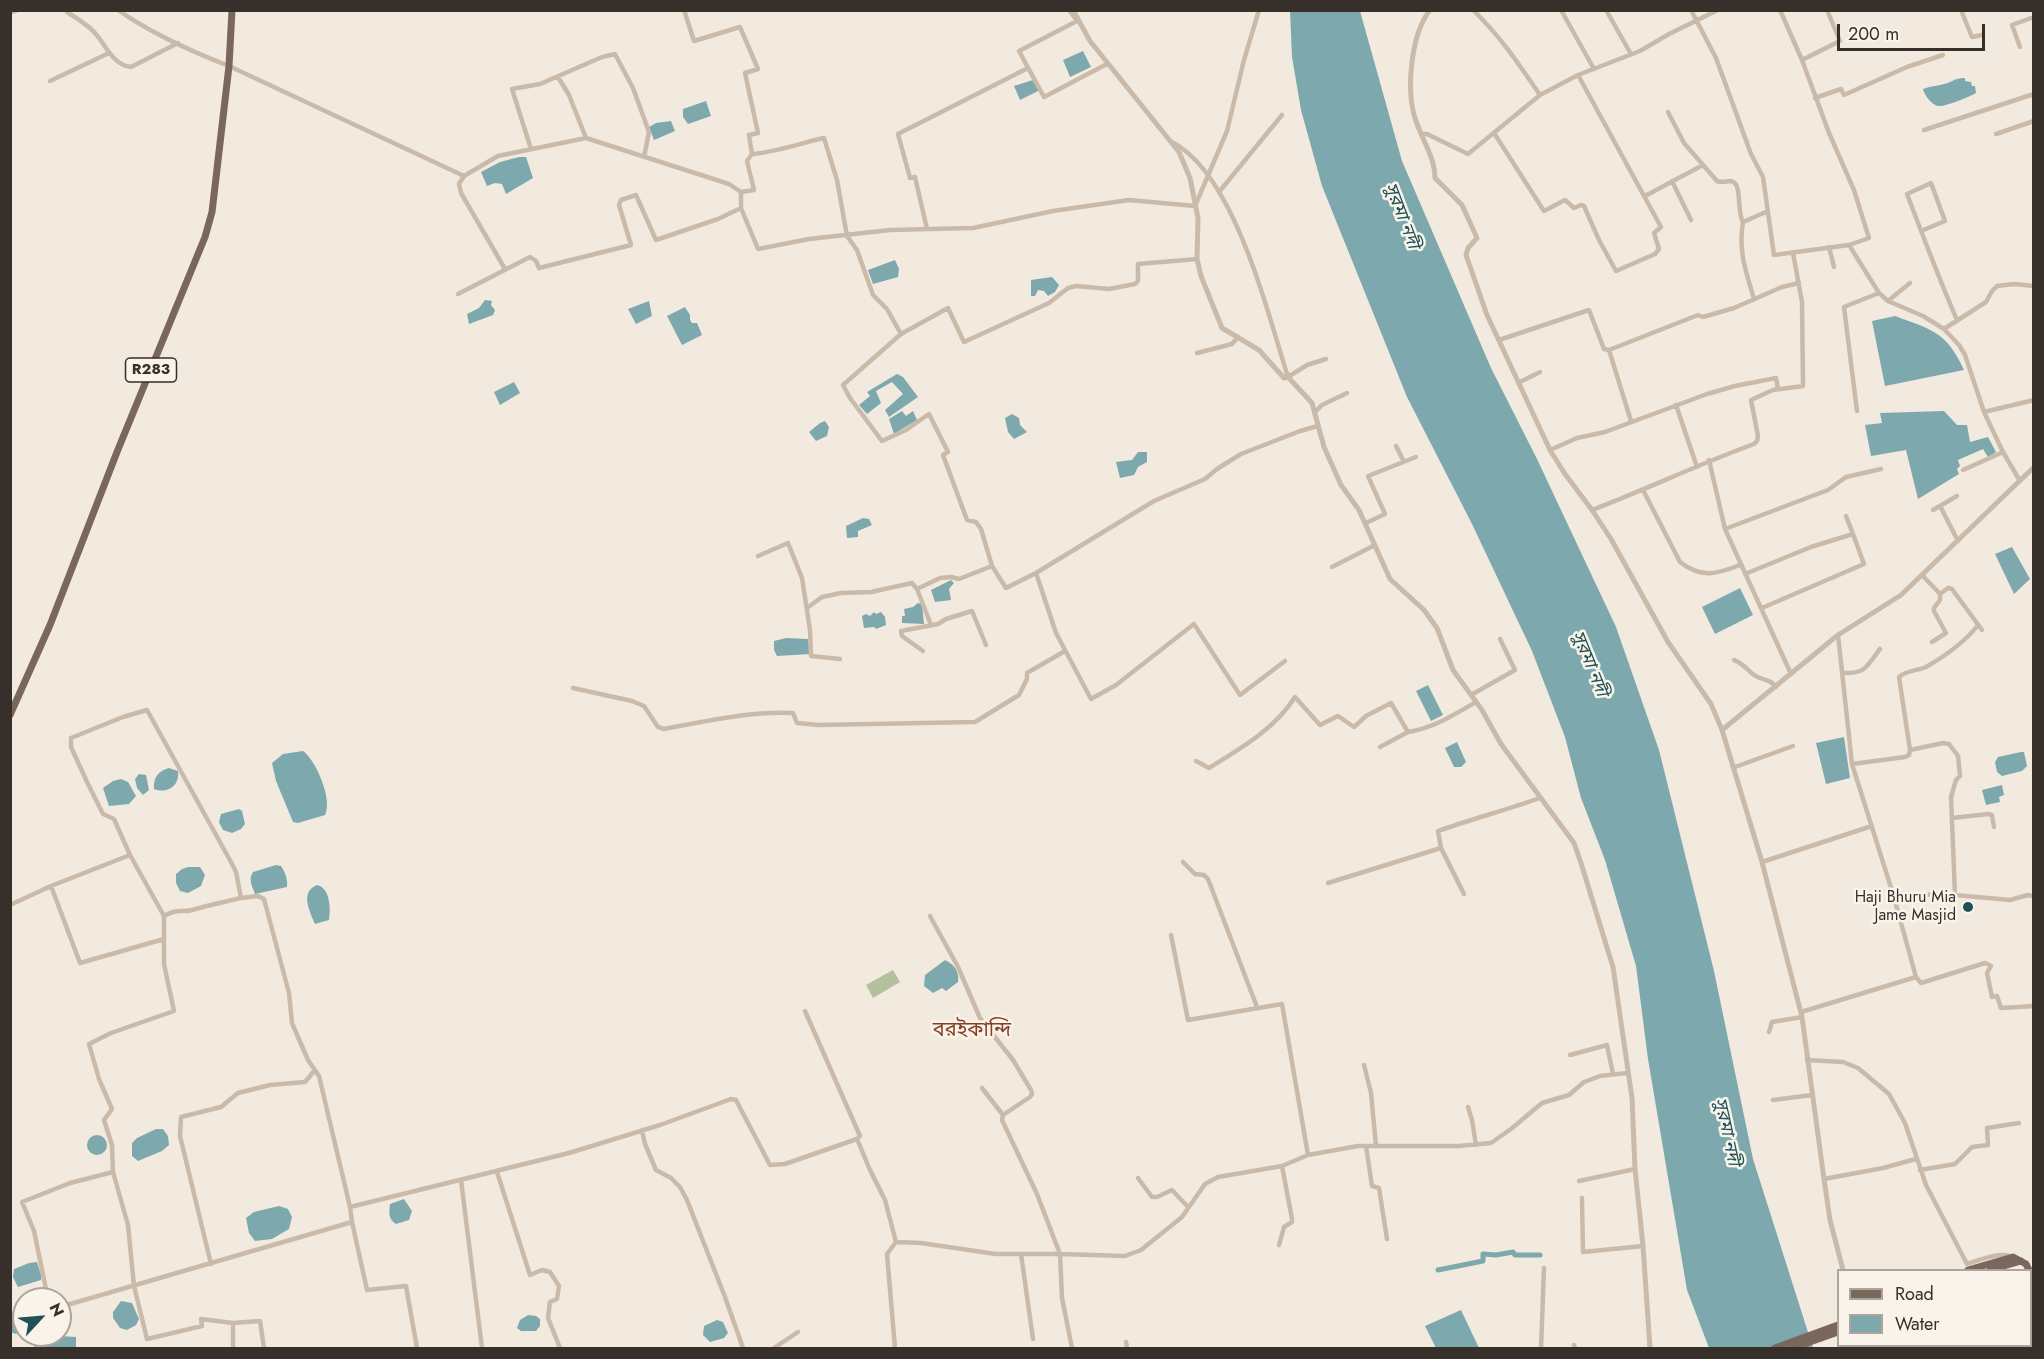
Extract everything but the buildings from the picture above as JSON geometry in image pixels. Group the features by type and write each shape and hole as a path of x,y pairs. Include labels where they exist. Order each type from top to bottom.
{"main road":[{"name":"R283","path":"10,715 50,625 205,237 212,212 229,66 232,10"},
{"path":"1971,1269 2013,1257 2028,1266"},
{"path":"2000,1269 2028,1266"},
{"path":"1775,1348 1837,1326"},
{"path":"1793,1348 1837,1333"}],"street":[{"path":"10,13 18,10"},
{"path":"118,10 178,43 464,176"},
{"path":"505,269 461,193 459,184 464,176 498,156 586,138 729,184 741,192 754,189 747,161 752,154 748,135 758,133 745,73 758,69 740,27 694,41 684,10"},
{"path":"1071,10 1107,64 1179,152 1191,178 1198,218 1197,259 1222,328 1259,350 1284,378 1307,365 1326,359"},
{"path":"1195,206 1227,131 1259,10"},
{"path":"1430,10 1425,17 1413,55 1411,96 1414,116 1435,166 1435,178 1462,205 1477,238 1468,248 1466,255 1485,309 1550,450 1611,539 1668,642 1711,705 1722,730 1762,862 1801,1014 1830,1220 1843,1269"},
{"path":"1473,10 1497,34 1540,95"},
{"path":"1561,10 1594,69"},
{"path":"1606,10 1630,54"},
{"path":"1691,10 1716,58 1751,154 1762,177 1774,255 1849,245 1869,238 1854,190 1780,10"},
{"path":"1421,134 1427,134 1467,155 1540,95 1718,10"},
{"path":"1802,60 1840,41 1827,10"},
{"path":"1961,10 1972,37 1982,34"},
{"path":"67,12 90,28 100,38 109,53 123,66 131,67 178,43"},
{"path":"2020,47 2012,25 2034,17"},
{"path":"1077,21 1019,51 1044,97 1107,64"},
{"path":"50,81 109,53"},
{"path":"531,149 512,89 540,84 615,54 633,88 649,132 644,157"},
{"path":"1815,99 1841,89 1844,95 1907,67 1943,55"},
{"path":"927,229 915,177 910,178 898,134 1028,68"},
{"path":"1494,133 1544,211 1565,200 1574,208 1584,206 1616,271 1654,254 1659,249 1654,233 1660,227 1578,75"},
{"path":"558,77 586,138"},
{"path":"1924,130 2034,94"},
{"path":"1668,112 1684,143 1717,181 1732,182 1739,189 1738,209 1743,222 1740,241 1742,258 1754,299"},
{"path":"1219,192 1282,115"},
{"path":"1996,134 2034,121"},
{"path":"752,154 765,153 824,138 837,180 847,236 857,250 873,295 887,309 901,334"},
{"path":"1170,141 1188,152 1209,176 1234,218 1248,252 1288,377 1312,403 1324,447 1341,485 1366,523 1387,573 1395,585 1424,610 1437,628 1453,670 1502,744 1574,843 1613,967 1632,1098 1635,1169 1650,1348"},
{"path":"1645,196 1703,165"},
{"path":"1672,181 1691,220"},
{"path":"1921,231 1945,221 1930,183 1907,194 1921,231 1957,320"},
{"path":"741,192 741,208 758,249 809,239 927,229 973,228 1129,200 1195,206"},
{"path":"458,294 530,257 536,261 539,268 631,245 619,205 621,200 636,195 656,240 718,219 741,208"},
{"path":"1743,222 1768,211"},
{"path":"1849,245 1879,293 1888,301 1923,316 1944,329 1959,345 1965,355 1984,412 2019,481"},
{"path":"1829,247 1834,267"},
{"path":"1592,510 1757,441 1752,400 1778,389 1803,386 1803,321 1800,283 1793,253"},
{"path":"1197,259 1138,264 1138,281 1135,284 1108,289 1076,286 1068,288 1049,303 964,342 948,308 901,334 843,385 882,441 906,430 929,414 948,452 943,455 967,520 976,522 981,529 992,566 1006,588 1036,573 1154,501 1205,479 1241,454 1318,426"},
{"path":"1499,340 1589,310 1604,349 1609,350 1698,315 1702,317 1734,308 1782,287 1800,283"},
{"path":"1888,301 1910,283"},
{"path":"1944,329 1986,302 1997,286 2014,284 2034,286"},
{"path":"1857,411 1844,307 1879,293"},
{"path":"1197,353 1232,344 1238,337"},
{"path":"1609,350 1631,421"},
{"path":"1518,383 1540,372"},
{"path":"1550,450 1577,438 1605,432 1735,386 1776,378 1778,389"},
{"path":"1316,411 1322,405 1347,393"},
{"path":"1984,412 2034,400"},
{"path":"1676,405 1697,467"},
{"path":"1396,446 1404,462"},
{"path":"1963,470 2003,452"},
{"path":"1366,523 1385,514 1368,476 1416,457"},
{"path":"1708,460 1725,529 1791,674"},
{"path":"1722,730 1838,635 1901,595 2034,467"},
{"path":"1725,529 1828,490 1846,477 1881,468"},
{"path":"1643,490 1680,562 1688,568 1709,574 1716,574 1740,565"},
{"path":"1933,510 1957,496"},
{"path":"1940,506 1958,541"},
{"path":"1762,608 1864,564 1846,516"},
{"path":"1745,574 1811,547 1852,534"},
{"path":"758,556 788,543 802,578 811,657 840,659"},
{"path":"1332,567 1375,545"},
{"path":"917,589 940,578 959,579 992,566"},
{"path":"1036,573 1056,633 1091,699 1116,685 1194,624 1240,695 1285,661"},
{"path":"1922,576 1940,594 1940,600 1934,611 1946,633 1932,642"},
{"path":"807,608 822,597 841,593 871,592 912,583 917,589 931,625"},
{"path":"1940,594 1948,588 1952,589 1982,630"},
{"path":"923,651 902,636 901,631 931,625 972,611 986,645"},
{"path":"1852,764 1909,755 1899,677 1903,673 1924,668 1968,637 1978,624"},
{"path":"1838,635 1852,764 1893,894 1916,977 1921,983 1985,963 1991,966 1987,973 1992,997 1996,996 2001,1008 2034,1006"},
{"path":"1471,695 1515,670 1500,639"},
{"path":"1842,673 1857,674 1863,671 1880,649"},
{"path":"573,688 632,701 644,706 658,727 664,729 776,712 794,713 797,723 819,725 918,722 964,724 975,722 1018,695 1027,679 1027,673 1065,651"},
{"path":"1734,660 1742,663 1757,677 1769,680 1776,687"},
{"path":"1196,761 1209,768 1240,748 1286,712 1295,697 1320,725 1338,716 1354,727 1366,716 1391,704 1408,732"},
{"path":"1380,747 1408,732 1422,730 1440,722 1476,702"},
{"path":"241,898 236,872 147,710 71,738 75,758 103,814 114,819 130,855 164,916 164,964 174,1011 89,1044 99,1079 112,1109 104,1120 112,1145 112,1172 128,1225 134,1286 147,1339 202,1326 201,1319 233,1323 260,1321 264,1348"},
{"path":"1910,750 1943,743 1949,744 1956,751 1960,776 1953,791 1955,895"},
{"path":"1734,768 1792,746"},
{"path":"1464,894 1441,848 1438,831 1540,798"},
{"path":"1952,818 1988,814 1992,815 1994,827"},
{"path":"1762,862 1872,826"},
{"path":"1328,883 1441,848"},
{"path":"10,905 130,855"},
{"path":"1183,862 1195,874 1204,875 1208,879 1257,1007"},
{"path":"51,886 80,963 164,939"},
{"path":"1893,894 1955,895 2010,900 2028,895 2034,896"},
{"path":"164,916 176,910 191,910 208,904 241,898 258,896 264,899 289,993 292,1023 308,1060 319,1076 367,1290 406,1286 417,1348"},
{"path":"930,916 958,967 980,1018 1013,1060 1031,1090 1030,1097 1003,1115"},
{"path":"1171,935 1188,1020 1280,1003 1284,1006 1308,1155"},
{"path":"1769,1032 1772,1022 1916,977"},
{"path":"350,1207 569,1153 731,1099 736,1100 770,1165 786,1164 857,1139 860,1136 805,1011"},
{"path":"1570,1055 1607,1045 1613,1074"},
{"path":"1808,1060 1843,1062 1858,1068 1889,1094 1905,1123 1926,1185 1967,1264 1997,1256 2013,1257"},
{"path":"1364,1065 1371,1093 1376,1146"},
{"path":"211,1264 180,1136 181,1117 221,1107 238,1093 270,1085 305,1082 315,1070"},
{"path":"896,1242 921,1243 996,1254 1125,1256 1141,1250 1170,1228 1182,1217 1205,1184 1218,1177 1282,1166 1308,1155 1366,1146 1491,1143 1542,1103 1569,1095 1584,1082 1600,1076 1627,1073"},
{"path":"982,1088 1003,1115 1002,1120 1037,1194 1060,1254 1062,1298 1072,1348"},
{"path":"1773,1100 1812,1095"},
{"path":"1468,1107 1476,1145"},
{"path":"1920,1170 1955,1164 1972,1147 1988,1145 1987,1128 2019,1123"},
{"path":"642,1130 656,1170 671,1178 680,1187 687,1200 743,1348"},
{"path":"857,1139 885,1200 896,1242"},
{"path":"1366,1146 1372,1186 1378,1187 1387,1239"},
{"path":"1824,1179 1916,1159"},
{"path":"1279,1245 1282,1232 1292,1220 1282,1166"},
{"path":"1580,1180 1635,1169"},
{"path":"46,1287 34,1231 22,1202 70,1183 112,1172"},
{"path":"497,1172 530,1275 542,1270 550,1272 559,1286 557,1299 550,1302 548,1318 560,1348"},
{"path":"1138,1178 1152,1197 1172,1190 1188,1207"},
{"path":"461,1180 482,1348"},
{"path":"1582,1198 1582,1252 1643,1246"},
{"path":"72,1304 352,1222"},
{"path":"895,1348 887,1254 896,1242"},
{"path":"1021,1254 1033,1340"},
{"path":"1540,1348 1544,1268"},
{"path":"233,1323 233,1348"},
{"path":"774,1348 798,1332"},
{"path":"1126,1342 1127,1348"}],"green space":[{"path":"893,970 900,982 873,998 866,985"}],"water":[{"name":"সুরমা নদী","path":"1290,11 1360,11 1402,161 1491,368 1537,459 1616,627 1659,750 1714,971 1753,1159 1813,1348 1709,1348 1687,1290 1648,1059 1636,966 1605,860 1581,798 1565,737 1532,651 1472,524 1407,397 1322,186 1301,110 1292,57"},
{"path":"1083,51 1091,67 1070,77 1063,60"},
{"path":"1965,78 1965,81 1975,86 1976,93 1941,106 1929,99 1923,89 1958,79"},
{"path":"1033,80 1040,90 1020,100 1014,86"},
{"path":"706,101 711,116 688,124 683,117 683,109"},
{"path":"671,121 675,131 654,140 649,127 656,123"},
{"path":"526,157 533,178 506,194 502,184 495,183 487,186 481,172 500,162"},
{"path":"895,260 899,269 898,277 873,284 868,270"},
{"path":"1052,277 1059,285 1055,292 1048,296 1044,291 1038,290 1035,296 1031,296 1031,280"},
{"path":"485,300 492,301 491,305 495,310 493,315 469,324 467,314 479,308"},
{"path":"649,301 652,316 636,324 628,309"},
{"path":"685,307 690,320 692,323 697,323 702,335 682,345 667,316"},
{"path":"1895,316 1928,329 1944,339 1964,370 1885,386 1872,321"},
{"path":"897,374 903,377 918,397 889,417 885,410 903,394 892,382 876,391 881,403 867,414 859,405 870,396 867,392"},
{"path":"514,382 520,393 500,405 494,392"},
{"path":"902,411 906,416 913,411 917,420 894,434 889,419"},
{"path":"1944,411 1957,425 1967,425 1970,442 1988,437 1996,452 1988,457 1983,449 1958,460 1959,474 1918,499 1906,450 1871,456 1865,425 1882,423 1880,413"},
{"path":"1012,414 1019,418 1020,425 1027,432 1014,439 1008,432 1005,418"},
{"path":"825,421 829,427 827,436 816,441 809,432"},
{"path":"1138,452 1147,452 1147,462 1138,467 1134,475 1120,478 1116,462 1132,460"},
{"path":"863,518 869,519 872,525 858,531 858,537 847,538 846,526"},
{"path":"2012,547 2030,579 2014,594 1995,554"},
{"path":"951,580 954,583 949,589 951,600 935,602 931,590"},
{"path":"1740,588 1753,615 1715,634 1702,607"},
{"path":"918,603 922,604 924,624 902,623 902,616 905,616 904,609"},
{"path":"874,612 876,614 881,612 885,617 886,625 876,629 874,627 864,628 862,616 866,614 870,616"},
{"path":"786,638 808,639 810,654 777,656 774,641"},
{"path":"1428,685 1443,715 1431,721 1416,691"},
{"path":"1844,737 1850,778 1826,784 1816,743"},
{"path":"1457,742 1466,762 1461,767 1454,767 1445,748"},
{"path":"303,751 318,771 325,791 327,808 325,815 298,823 293,822 276,781 272,763 283,754"},
{"path":"2024,752 2027,766 2022,771 2002,776 1997,772 1995,762 1998,757"},
{"path":"169,768 178,771 175,785 164,790 154,789 157,776"},
{"path":"139,774 146,775 149,790 143,795 137,788 135,779"},
{"path":"121,779 128,782 136,796 129,804 109,806 103,788"},
{"path":"2002,785 2004,795 1999,797 2000,802 1986,805 1982,790"},
{"path":"239,809 242,811 245,824 241,829 232,833 223,830 219,822 221,814"},
{"path":"276,865 281,866 284,871 287,887 255,894 251,880 253,872"},
{"path":"188,867 200,867 205,875 201,886 188,893 180,891 176,883 176,874"},
{"path":"317,885 327,894 330,915 329,920 315,924 307,897 312,888"},
{"path":"945,960 956,969 958,982 946,991 942,988 933,993 924,986 925,975"},
{"path":"156,1129 163,1129 168,1136 169,1145 162,1151 138,1161 132,1156 132,1143"},
{"path":"93,1135 101,1135 107,1141 107,1149 101,1155 93,1155 87,1149 87,1141"},
{"path":"404,1199 412,1211 409,1220 396,1224 390,1218 390,1204"},
{"path":"279,1206 288,1209 292,1217 289,1229 272,1239 255,1241 249,1233 246,1218 254,1212"},
{"path":"37,1262 41,1280 18,1287 13,1277 14,1269"},
{"path":"121,1301 132,1303 139,1319 136,1325 127,1330 120,1328 113,1318 113,1312"},
{"path":"1461,1310 1479,1348 1436,1348 1425,1326"},
{"path":"528,1315 540,1319 540,1326 536,1331 521,1331 517,1328 520,1320"},
{"path":"717,1320 723,1322 728,1333 724,1338 710,1342 703,1335 704,1326"},
{"path":"72,1337 76,1337 76,1348 44,1348 72,1347"}],"waterway":[{"path":"1438,1270 1483,1261 1483,1254 1496,1255 1513,1252 1515,1255 1540,1255"}],"place":[{"name":"Haji Bhuru Mia Jame Masjid","path":"1968,907"}],"district":[{"name":"বরইকান্দি","path":"972,1031"}]}
